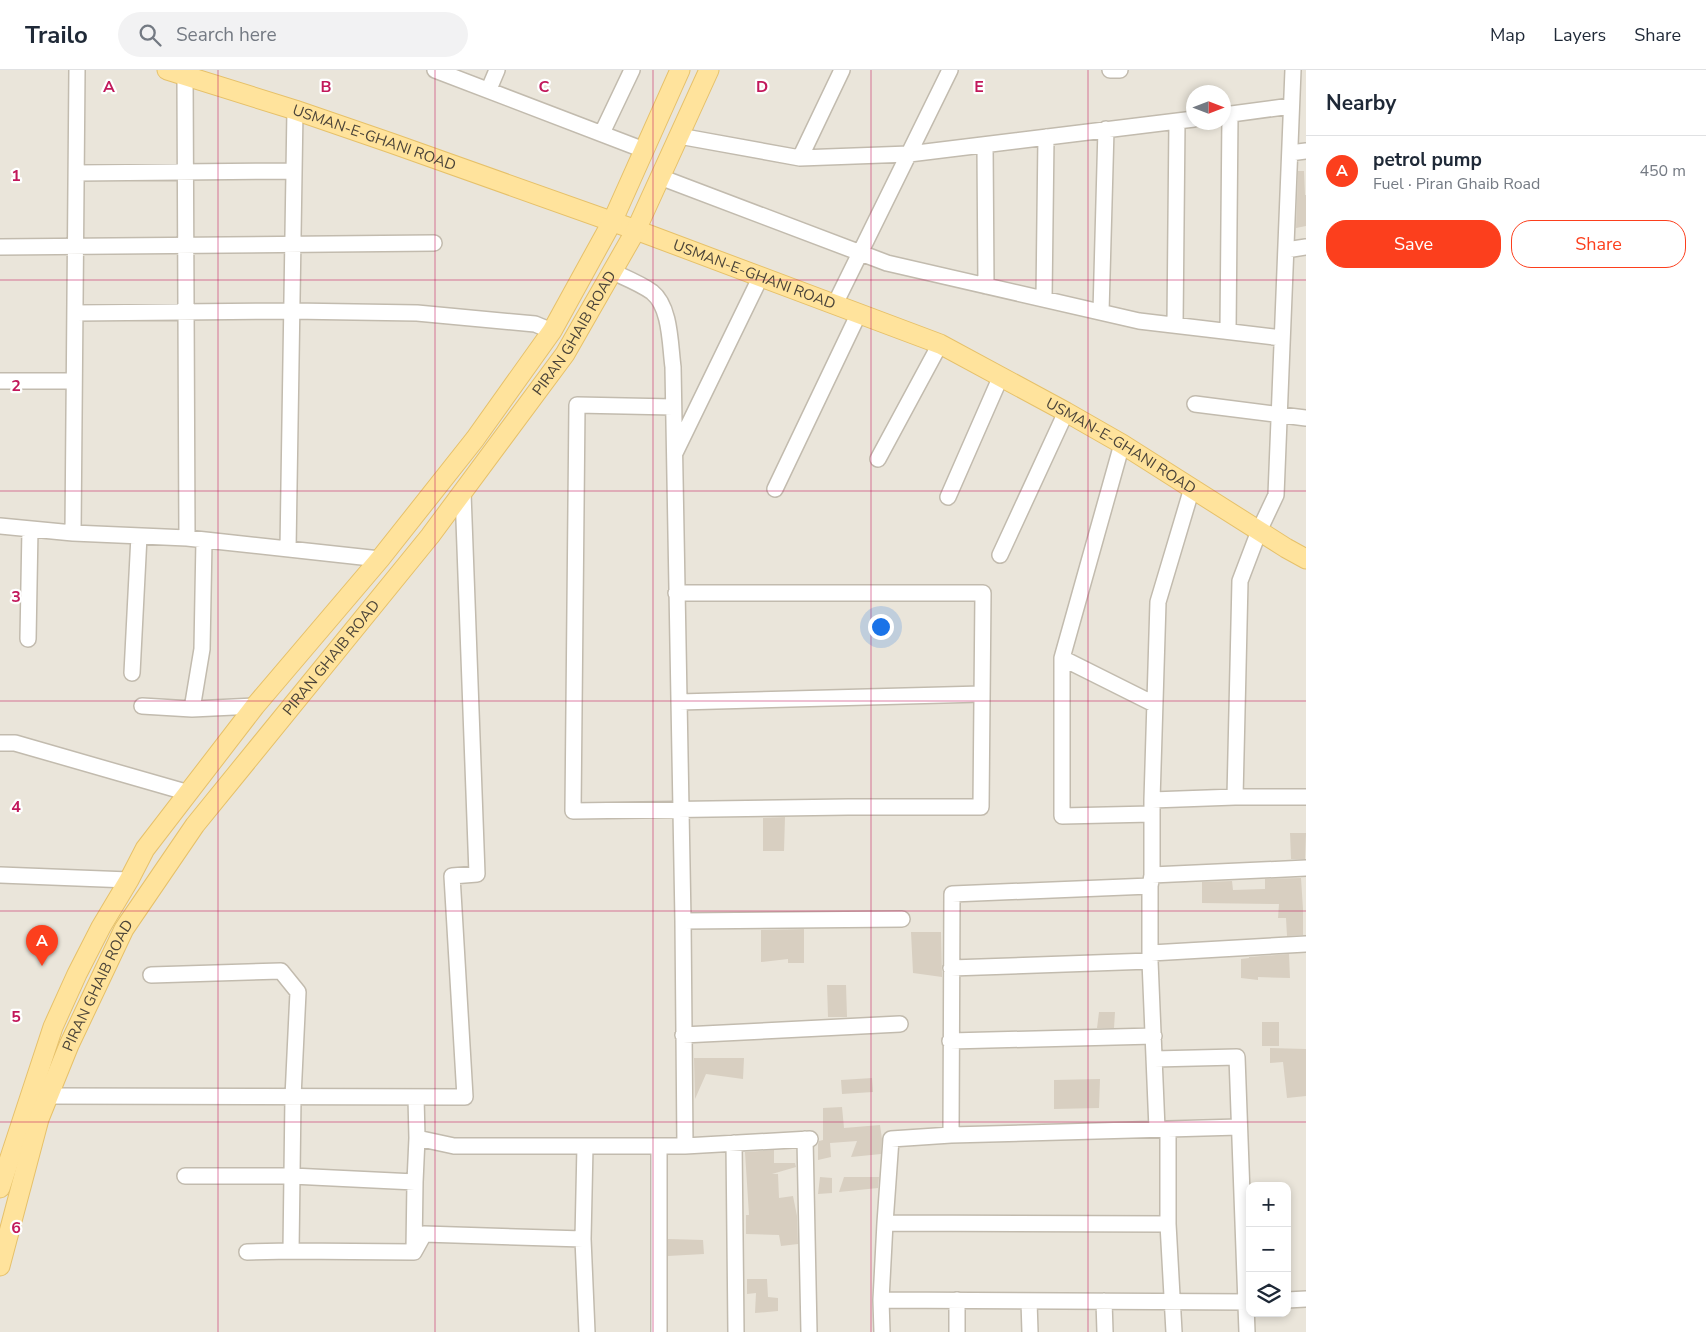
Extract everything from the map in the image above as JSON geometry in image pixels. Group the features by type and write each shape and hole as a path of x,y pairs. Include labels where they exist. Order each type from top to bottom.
{"main road":[{"name":"USMAN-E-GHANI ROAD","path":"167,70 295,110 636,230 940,344 1122,444 1286,548 1306,558"},
{"name":"PIRAN GHAIB ROAD","path":"0,1188 53,1027 76,974 100,927 130,880 145,849 255,706 380,559 475,439 552,331 612,222 680,70"},
{"name":"PIRAN GHAIB ROAD","path":"0,1266 39,1119 69,1045 124,930 153,885 196,825 430,536 565,354 636,230 708,70"}],"street":[{"path":"73,533 77,70"},
{"path":"435,70 489,89 644,150"},
{"path":"489,89 497,70"},
{"path":"602,133 632,70"},
{"path":"800,158 842,70"},
{"path":"835,304 950,70"},
{"path":"1110,70 1120,70"},
{"path":"1235,797 1240,581 1259,531 1276,495 1293,70"},
{"path":"185,76 187,538"},
{"path":"1231,114 1292,106"},
{"path":"288,549 295,110"},
{"path":"679,136 800,158 909,154 1186,120"},
{"path":"1175,325 1177,121"},
{"path":"1101,312 1106,130"},
{"path":"1227,130 1228,332"},
{"path":"1044,299 1046,137"},
{"path":"985,145 986,286"},
{"path":"1290,153 1306,151"},
{"path":"76,173 294,171"},
{"path":"660,177 887,263 1139,321 1282,338"},
{"path":"0,247 434,243"},
{"path":"1286,250 1306,247"},
{"path":"613,272 653,293 661,303 668,325 673,367 685,1146"},
{"path":"674,455 761,276"},
{"path":"75,313 292,311 417,313 535,324 552,331"},
{"path":"775,489 859,313"},
{"path":"878,459 940,344"},
{"path":"948,497 1000,376"},
{"path":"0,381 74,381"},
{"path":"1195,404 1306,418"},
{"path":"673,407 577,405 573,811 981,807 983,593 676,593"},
{"path":"1000,554 1066,412"},
{"path":"1122,444 1062,658 1062,816 1235,797 1306,797"},
{"path":"1174,1332 1162,1129 1154,1059 1151,880 1154,704 1158,602 1192,488"},
{"path":"48,1096 465,1097 452,876 477,874 463,493"},
{"path":"0,526 73,533 187,538 380,559"},
{"path":"28,639 30,529"},
{"path":"132,674 139,536"},
{"path":"192,709 202,649 204,540"},
{"path":"1062,658 1154,704"},
{"path":"679,702 982,694"},
{"path":"142,706 192,709 255,706"},
{"path":"0,743 16,744 188,793"},
{"path":"951,1135 952,894 1306,868"},
{"path":"0,875 130,880"},
{"path":"683,920 902,919"},
{"path":"951,968 1151,957 1306,944"},
{"path":"152,975 282,971 298,992 293,1097 291,1251"},
{"path":"683,1035 900,1024"},
{"path":"950,1041 1154,1036"},
{"path":"1154,1059 1237,1057 1246,1272"},
{"path":"414,1252 417,1138 416,1097"},
{"path":"882,1332 881,1300 891,1139 951,1135 1239,1127"},
{"path":"417,1138 454,1146 685,1146 808,1139 808,1332"},
{"path":"734,1143 736,1332"},
{"path":"585,1146 583,1238 587,1332"},
{"path":"659,1146 659,1332"},
{"path":"185,1176 292,1176 415,1182"},
{"path":"885,1223 1168,1224"},
{"path":"414,1252 424,1234 583,1238"},
{"path":"247,1252 414,1252"},
{"path":"881,1300 1246,1302"},
{"path":"957,1300 958,1332"},
{"path":"1291,1300 1306,1300"},
{"path":"1029,1301 1030,1332"},
{"path":"1104,1301 1105,1332"},
{"path":"1247,1332 1248,1317"}],"shaded area":[{"path":"0,70 1306,70 1306,1332 0,1332"}],"building":[{"path":"1298,171 1304,171 1306,226 1296,228"},
{"path":"785,817 784,851 763,851 763,818"},
{"path":"1290,833 1306,833 1305,859 1291,859"},
{"path":"1301,878 1303,935 1287,936 1286,918 1278,918 1279,904 1202,903 1202,882 1232,881 1233,890 1265,889 1265,879"},
{"path":"804,929 804,963 788,963 788,959 761,962 761,930"},
{"path":"911,932 941,932 942,977 913,973"},
{"path":"1289,954 1290,978 1258,977 1258,980 1241,978 1241,959"},
{"path":"827,985 846,985 847,1017 828,1017"},
{"path":"1099,1012 1115,1012 1114,1028 1097,1028"},
{"path":"1262,1022 1279,1022 1279,1046 1262,1046"},
{"path":"1270,1048 1306,1049 1306,1096 1287,1098 1283,1062 1270,1063"},
{"path":"694,1058 744,1058 743,1079 706,1074 695,1099"},
{"path":"872,1078 873,1092 842,1094 841,1080"},
{"path":"1100,1079 1099,1108 1054,1109 1054,1080"},
{"path":"842,1107 844,1128 880,1125 882,1139 881,1154 851,1157 857,1141 830,1143 831,1157 818,1160 818,1144 819,1141 823,1140 823,1108"},
{"path":"774,1150 774,1163 795,1163 796,1167 772,1174 778,1174 779,1198 793,1196 797,1216 798,1244 781,1246 779,1235 746,1234 746,1215 749,1215 745,1152"},
{"path":"820,1177 832,1178 832,1193 818,1194"},
{"path":"844,1177 879,1177 878,1188 839,1192"},
{"path":"668,1239 703,1240 704,1254 668,1256"},
{"path":"747,1279 767,1279 768,1297 778,1298 778,1311 755,1313 756,1293 747,1294"}],"place":[{"name":"petrol pump","path":"42,966"}]}
